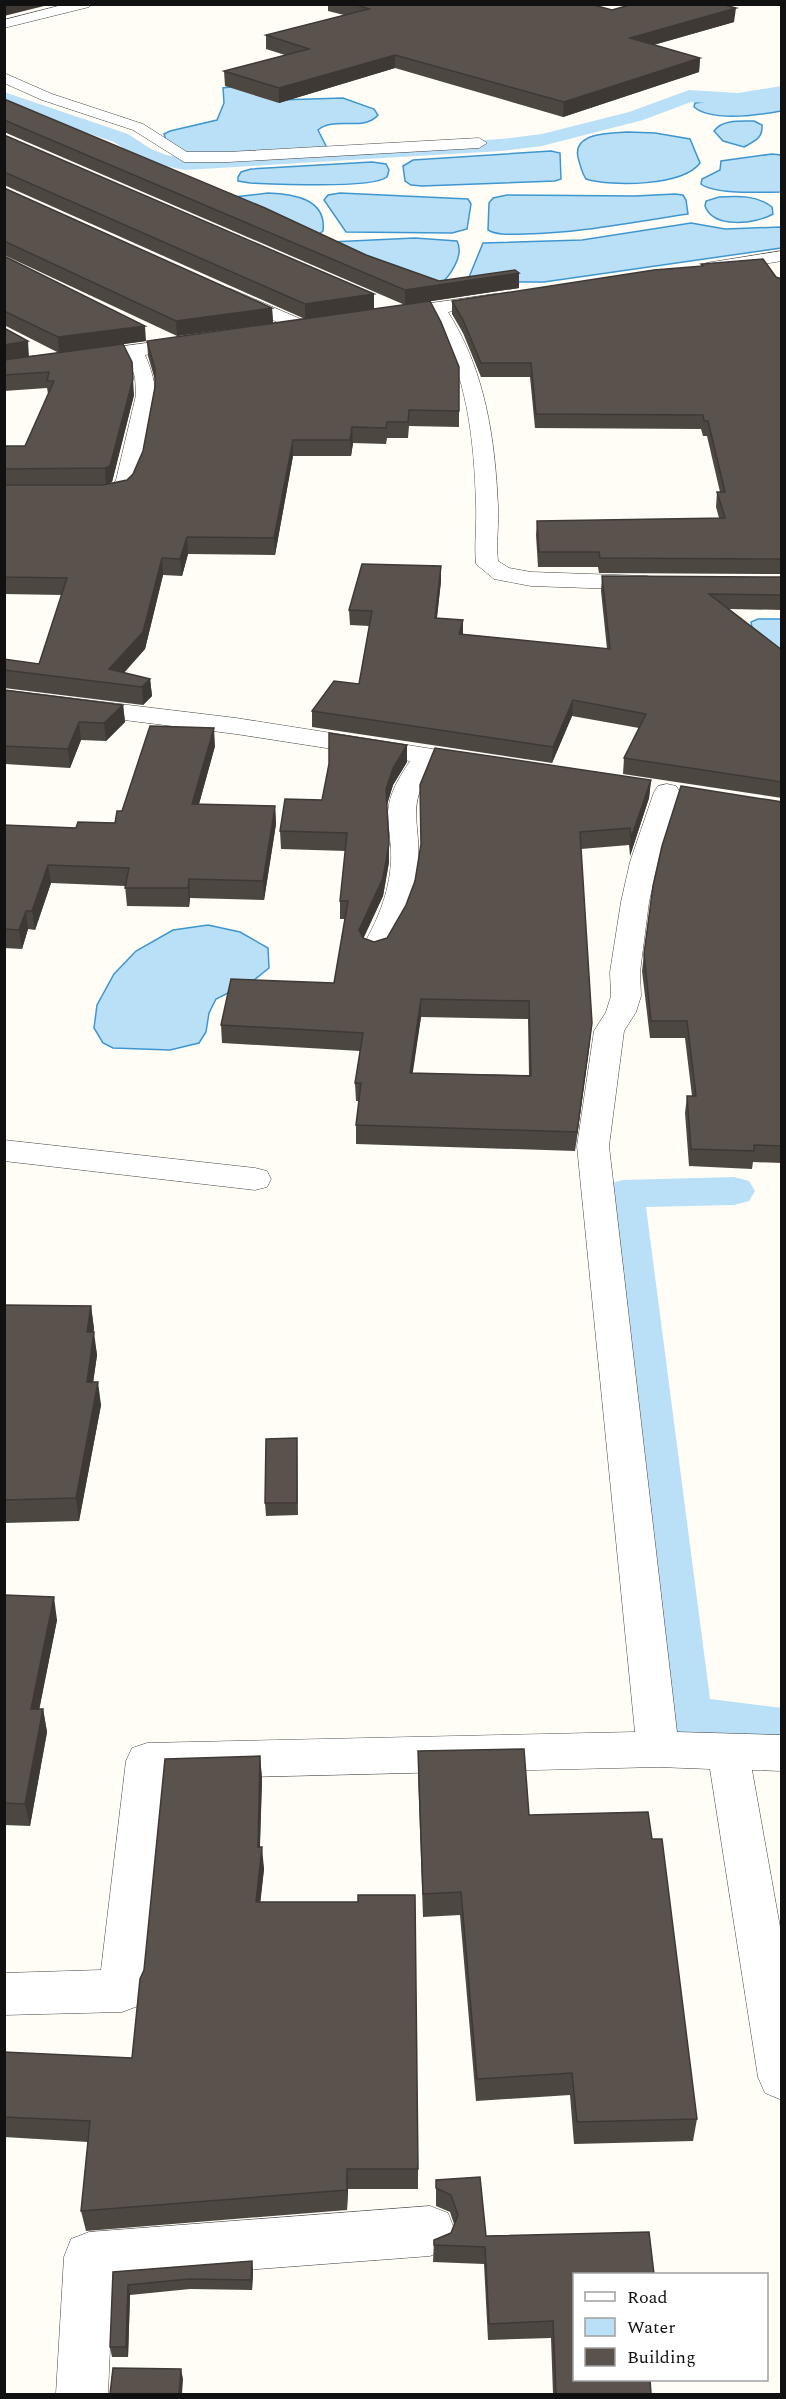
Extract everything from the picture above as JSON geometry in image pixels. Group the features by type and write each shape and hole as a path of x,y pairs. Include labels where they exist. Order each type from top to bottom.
{"street":[{"path":"4,24 84,4"},
{"path":"4,77 46,97 138,127 184,157 228,158 479,143"},
{"path":"692,270 772,257 776,275"},
{"path":"214,287 303,327"},
{"path":"372,309 403,313 507,298"},
{"path":"436,308 459,344 473,390 487,506 485,546 487,564 502,574 531,579 569,582 669,583"},
{"path":"268,332 324,324"},
{"path":"144,329 175,345"},
{"path":"4,368 210,340"},
{"path":"33,346 56,361"},
{"path":"4,494 108,493 121,489 127,481 133,445 146,395 145,376 133,350"},
{"path":"4,696 236,726 502,768"},
{"path":"375,949 390,925 401,888 405,849 402,804 410,781 426,756"},
{"path":"658,1749 593,1146 609,1031 621,1012 626,996 625,972 635,902 644,862 669,792"},
{"path":"4,1150 255,1179"},
{"path":"4,1994 122,1991 147,1761 658,1749 782,1753"},
{"path":"728,1752 782,2077"},
{"path":"82,2394 89,2257 430,2231"}],"water":[{"path":"236,86 279,100 343,98 374,109 378,115 365,123 332,124 318,130 326,146 324,149 206,155 184,152 166,140 164,134 170,131 217,120 224,103 223,88"},
{"path":"781,97 781,111 761,114 712,115 694,107 695,103 703,102"},
{"path":"754,121 762,125 760,136 744,147 723,141 714,131 722,124"},
{"path":"628,132 655,133 690,139 700,163 691,171 679,176 646,183 612,183 586,179 577,151 580,144 593,136"},
{"path":"551,151 560,153 561,179 555,181 422,186 411,185 405,181 403,166 413,160"},
{"path":"772,154 781,155 781,192 717,190 701,184 702,179 720,170 721,161"},
{"path":"372,162 386,164 389,170 387,177 363,183 322,185 238,181 241,172 251,169"},
{"path":"268,193 297,197 314,205 323,220 323,231 319,234 234,197"},
{"path":"340,193 468,199 471,204 467,229 452,233 346,232 324,200 328,195"},
{"path":"507,195 683,195 688,214 566,232 506,234 488,230 489,203 493,198"},
{"path":"719,197 754,198 772,207 773,214 746,222 726,221 710,213 705,206 706,201"},
{"path":"691,223 725,229 781,227 781,248 544,282 467,282 483,243 582,240"},
{"path":"415,238 457,241 459,253 457,260 447,278 438,287 330,242"},
{"path":"758,619 781,619 781,659 755,633 751,622"},
{"path":"208,925 240,932 268,948 269,968 254,980 216,999 209,1013 206,1032 199,1043 170,1050 113,1048 103,1043 94,1028 97,1005 114,974 136,951 173,930"}],"building":[{"path":"354,4 590,4 612,10 633,4 721,4 736,8 630,38 700,58 564,102 395,55 279,88 224,71 309,49 266,35 369,9"},
{"path":"4,99 265,208 366,255 439,281 515,270 519,273 405,290 4,120"},
{"path":"4,135 374,294 305,304 4,172"},
{"path":"4,188 272,308 176,321 4,241"},
{"path":"4,256 145,326 58,337 4,311"},
{"path":"763,259 776,277 782,279 782,559 600,558 599,552 539,552 537,521 725,518 717,492 725,492 708,421 704,421 703,415 536,414 531,363 481,363 463,320 452,301 654,270"},
{"path":"430,301 459,367 459,411 409,410 408,422 387,422 386,428 352,427 350,440 293,440 274,538 187,537 180,559 162,558 143,632 109,669 150,679 142,687 4,670 4,659 39,664 67,578 4,577 4,485 103,485 127,480 133,474 143,451 155,387 155,369 147,341"},
{"path":"4,328 28,341 4,345"},
{"path":"123,344 132,362 133,379 110,466 105,468 4,469 4,446 25,446 54,381 47,381 49,372 4,375 4,360"},
{"path":"362,564 441,566 435,618 463,620 459,634 610,649 602,576 782,577 782,595 709,594 782,650 782,782 624,758 646,714 573,700 553,747 312,711 334,681 359,684 372,611 349,610"},
{"path":"4,690 123,705 104,723 79,722 68,749 4,746"},
{"path":"150,726 214,728 192,804 275,806 263,881 189,879 188,888 125,888 129,868 48,865 32,911 26,911 19,930 4,929 4,825 76,828 78,822 115,823 117,811 122,811"},
{"path":"329,733 407,745 393,768 386,789 389,844 383,878 359,930 363,938 374,942 387,938 406,905 415,881 421,844 420,785 435,748 651,780 631,838 630,828 580,832 592,1023 577,1132 356,1125 361,1083 355,1083 363,1033 221,1025 231,979 334,983 348,901 340,901 347,833 280,831 285,799 322,800 329,764","holes":["421,999 529,1001 531,1076 410,1073"]},
{"path":"681,786 782,802 782,1146 754,1145 754,1151 691,1149 687,1096 696,1096 687,1021 651,1021 644,954 653,886 662,846"},
{"path":"4,1305 91,1306 87,1332 94,1332 87,1382 98,1382 76,1498 4,1500"},
{"path":"297,1438 297,1503 265,1503 266,1439"},
{"path":"4,1595 54,1597 31,1709 43,1709 25,1804 4,1803"},
{"path":"524,1749 529,1815 648,1812 652,1839 662,1839 697,2119 577,2122 572,2073 477,2079 461,1892 423,1894 418,1751"},
{"path":"260,1756 258,1847 262,1847 256,1902 358,1902 358,1895 415,1895 418,2169 347,2169 347,2190 81,2211 90,2121 4,2117 4,2052 132,2058 140,1979 144,1970 165,1759"},
{"path":"480,2177 486,2236 649,2232 654,2273 573,2273 573,2381 650,2381 651,2394 556,2394 553,2321 489,2324 485,2247 434,2245 434,2240 451,2233 458,2215 451,2195 436,2188 436,2180"},
{"path":"252,2261 251,2280 189,2279 128,2285 126,2347 110,2347 113,2272"},
{"path":"113,2368 181,2369 179,2394 110,2394"}],"waterway":[{"path":"4,98 121,138 144,153 161,160 185,164 501,145 542,140 636,116 689,96 738,99 782,92"},
{"path":"734,1191 623,1194 686,1719 782,1730"}]}
